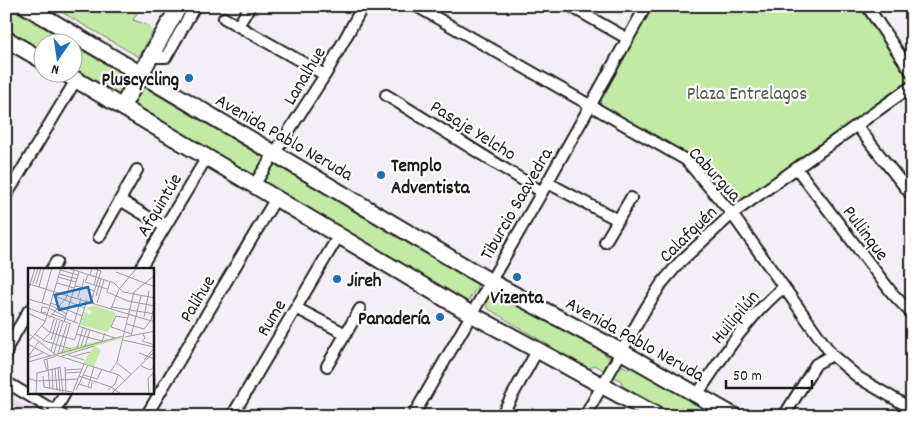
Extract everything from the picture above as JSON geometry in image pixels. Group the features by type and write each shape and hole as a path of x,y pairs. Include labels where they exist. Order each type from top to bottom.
{"main road":[{"name":"Avenida Pablo Neruda","path":"26,6 491,282 622,352 734,416"},
{"path":"122,107 179,6"},
{"path":"7,42 32,55"},
{"path":"80,82 471,314 658,416"}],"street":[{"path":"151,56 166,57 195,6"},
{"path":"238,26 250,6"},
{"name":"Lanalhue","path":"254,186 324,75 363,6"},
{"name":"Caburgua","path":"416,6 686,160 732,214 832,355 859,378 912,409"},
{"path":"570,6 628,39"},
{"name":"Tiburcio Saavedra","path":"413,416 548,182 646,6"},
{"path":"867,6 912,73"},
{"path":"224,18 324,75"},
{"path":"6,196 67,82"},
{"name":"Calafquén","path":"586,416 601,386 662,283 680,262 732,214 912,86"},
{"name":"Pasaje Yelcho","path":"386,95 542,192"},
{"path":"857,126 912,196"},
{"name":"Afquintúe","path":"140,268 207,157"},
{"name":"Pullinque","path":"797,169 892,293 912,314"},
{"path":"99,237 137,170"},
{"path":"548,182 618,220"},
{"name":"Palihue","path":"146,416 276,198"},
{"path":"605,242 631,198"},
{"path":"120,200 165,227"},
{"name":"Rume","path":"232,416 339,236"},
{"name":"Huilipilún","path":"697,395 749,320 762,305 784,287"},
{"path":"296,308 346,334"},
{"path":"327,366 360,309"},
{"path":"6,356 8,346 28,312"},
{"path":"501,416 537,351"},
{"path":"784,416 816,364 832,355"},
{"path":"6,382 59,413 65,394"}],"shaded area":[{"path":"11,398 42,416 6,416 6,406"}],"green space":[{"path":"7,6 51,32 32,32 32,49 6,33"},
{"path":"51,6 141,6 133,20 147,25 153,31 139,57"},
{"name":"Plaza Entrelagos","path":"653,6 860,6 867,13 909,80 733,206 690,156 599,104"},
{"path":"82,50 478,285 466,305 82,77"},
{"path":"495,291 600,346 605,355 628,369 635,367 720,416 676,416 623,387 621,381 595,365 588,369 487,308 486,301"}],"place":[{"name":"Pluscycling","path":"189,78"},
{"name":"Templo Adventista","path":"381,175"},
{"name":"Vizenta","path":"517,277"},
{"name":"Jireh","path":"337,279"},
{"name":"Panadería","path":"440,317"}]}
